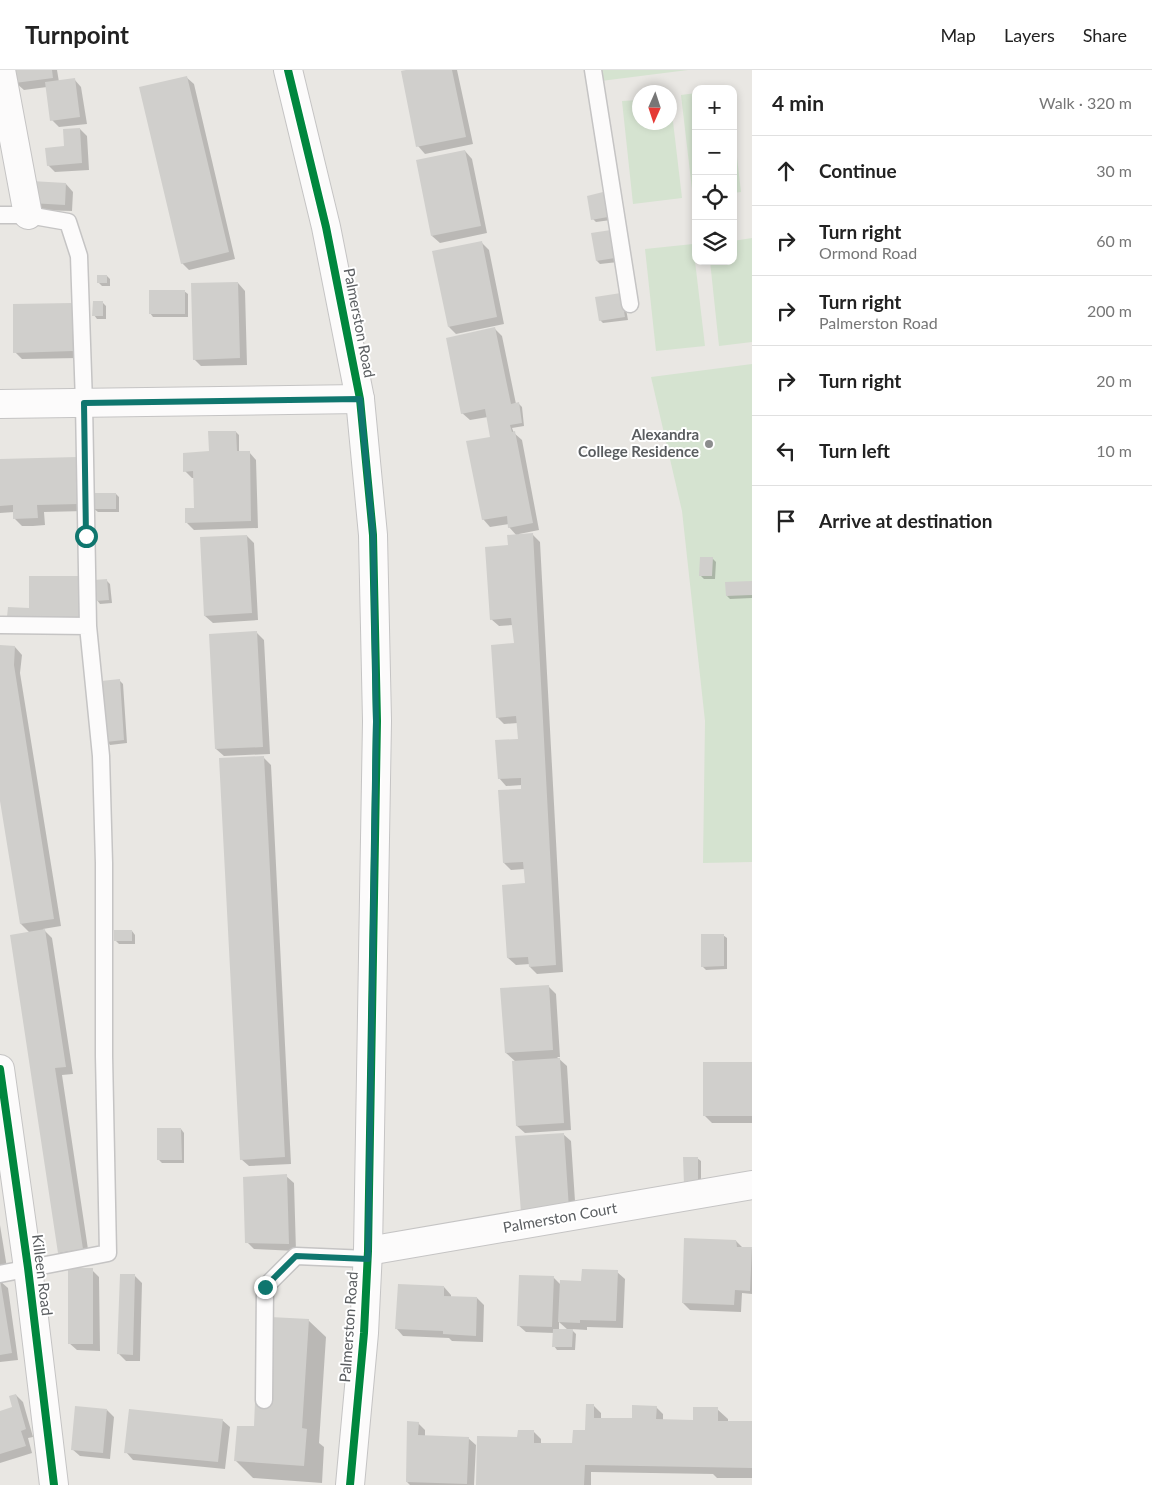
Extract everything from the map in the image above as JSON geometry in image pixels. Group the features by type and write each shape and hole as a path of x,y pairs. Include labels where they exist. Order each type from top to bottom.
{"street":[{"path":"1,70 28,215"},
{"name":"Palmerston Road","path":"288,70 326,227 360,399 373,534 376,722 368,1255 364,1332 350,1485"},
{"path":"0,404 360,399"},
{"name":"Killeen Road","path":"0,1069 28,1268 54,1485"},
{"name":"Palmerston Court","path":"368,1255 752,1185"}],"lane":[{"path":"593,70 630,304"},
{"path":"0,215 28,215 68,222 79,256 88,626 101,756 108,1253 0,1274"},
{"path":"0,625 88,626"},
{"path":"264,1400 265,1287 296,1256 368,1255"}],"green space":[{"path":"599,70 688,70 601,81"},
{"path":"692,94 692,189 681,95"},
{"path":"632,100 632,130 674,130 682,198 633,204 622,101"},
{"path":"737,158 741,192 737,192"},
{"path":"752,238 752,342 719,346 710,265 737,265 737,240"},
{"path":"692,244 692,265 695,265 705,346 656,351 645,249"},
{"path":"752,364 752,862 703,863 705,721 682,511 651,377"}],"building":[{"path":"13,70 52,70 53,78 15,83"},
{"path":"452,70 466,137 416,147 401,71"},
{"path":"187,76 229,252 181,264 139,87"},
{"path":"75,78 80,117 50,121 45,82"},
{"path":"80,128 82,163 47,166 45,148 64,146 63,129"},
{"path":"465,150 481,226 431,236 416,160"},
{"path":"31,181 66,183 65,205 30,203"},
{"path":"603,192 608,217 591,220 587,196"},
{"path":"611,230 615,258 596,261 591,233"},
{"path":"482,241 497,317 448,327 432,251"},
{"path":"97,275 107,275 107,283 97,283"},
{"path":"238,282 240,358 193,360 191,283"},
{"path":"149,290 185,290 185,314 149,314"},
{"path":"621,293 625,317 599,321 595,297"},
{"path":"93,301 103,301 103,316 92,316"},
{"path":"72,303 73,351 13,353 13,304"},
{"path":"495,327 511,404 519,402 522,423 510,425 512,432 515,431 533,523 508,528 507,516 482,520 466,441 490,437 485,409 461,414 446,338"},
{"path":"208,431 236,431 237,451 250,451 251,521 185,523 185,508 194,508 193,471 183,472 183,453 209,451"},
{"path":"77,457 79,504 37,505 38,518 13,519 13,505 0,506 0,459"},
{"path":"93,493 116,493 116,509 93,509"},
{"path":"533,533 556,965 529,967 528,957 507,958 502,885 525,883 523,862 503,863 498,790 521,789 521,778 498,779 495,740 518,739 516,716 496,718 491,645 514,643 511,618 490,620 485,547 508,545 507,535"},
{"path":"247,535 252,613 204,616 200,537"},
{"path":"700,557 713,557 712,576 699,576"},
{"path":"29,576 81,576 81,618 7,617 8,607 29,608"},
{"path":"107,579 109,600 96,601 94,580"},
{"path":"752,581 752,595 726,596 725,582"},
{"path":"257,631 263,747 215,749 209,634"},
{"path":"0,645 15,646 14,665 54,919 20,924 0,801"},
{"path":"120,679 124,740 106,742 101,681"},
{"path":"264,756 285,1157 240,1160 219,758"},
{"path":"45,929 66,1067 55,1068 83,1249 58,1253 10,935"},
{"path":"114,930 132,930 132,941 114,941"},
{"path":"701,934 724,934 724,966 701,967"},
{"path":"549,985 553,1050 505,1053 500,988"},
{"path":"560,1058 564,1123 516,1126 512,1061"},
{"path":"703,1062 752,1062 752,1116 703,1116"},
{"path":"157,1128 181,1128 182,1160 157,1160"},
{"path":"564,1133 569,1209 521,1212 515,1136"},
{"path":"683,1157 698,1157 698,1185 684,1185"},
{"path":"287,1174 289,1244 245,1243 243,1177"},
{"path":"684,1238 736,1240 737,1247 752,1247 750,1291 735,1290 734,1305 682,1303"},
{"path":"68,1268 93,1268 93,1344 68,1344"},
{"path":"582,1269 618,1270 616,1321 580,1320 580,1323 558,1322 560,1280 581,1281"},
{"path":"120,1274 135,1274 133,1355 117,1354"},
{"path":"519,1275 554,1276 552,1327 517,1326"},
{"path":"0,1279 12,1353 0,1355"},
{"path":"398,1284 444,1286 444,1296 477,1297 476,1336 443,1334 443,1331 395,1329"},
{"path":"270,1317 309,1319 302,1428 307,1429 304,1466 234,1461 237,1426 254,1426 255,1401 266,1402"},
{"path":"553,1329 573,1329 572,1347 552,1347"},
{"path":"16,1394 26,1429 21,1431 26,1446 0,1454 0,1411 12,1407 9,1396"},
{"path":"586,1404 594,1404 594,1418 632,1418 632,1405 657,1406 656,1419 693,1420 693,1407 718,1407 718,1421 752,1421 752,1468 585,1465 584,1485 476,1485 477,1436 517,1437 518,1430 534,1430 534,1443 572,1443 573,1430 585,1430"},
{"path":"75,1406 107,1409 103,1453 71,1450"},
{"path":"129,1409 223,1419 218,1462 124,1453"},
{"path":"407,1421 419,1422 418,1435 469,1437 467,1484 406,1482"}],"cycle path":[{"path":"288,70 326,227 360,399 373,535 377,721 368,1251 364,1333 350,1485"},
{"path":"0,1069 28,1268 54,1485"}],"place":[{"name":"Alexandra College Residence","path":"709,444"}],"route":[{"path":"86,536 84,403 360,399 373,534 376,722 368,1259 296,1256 265,1287"}]}
